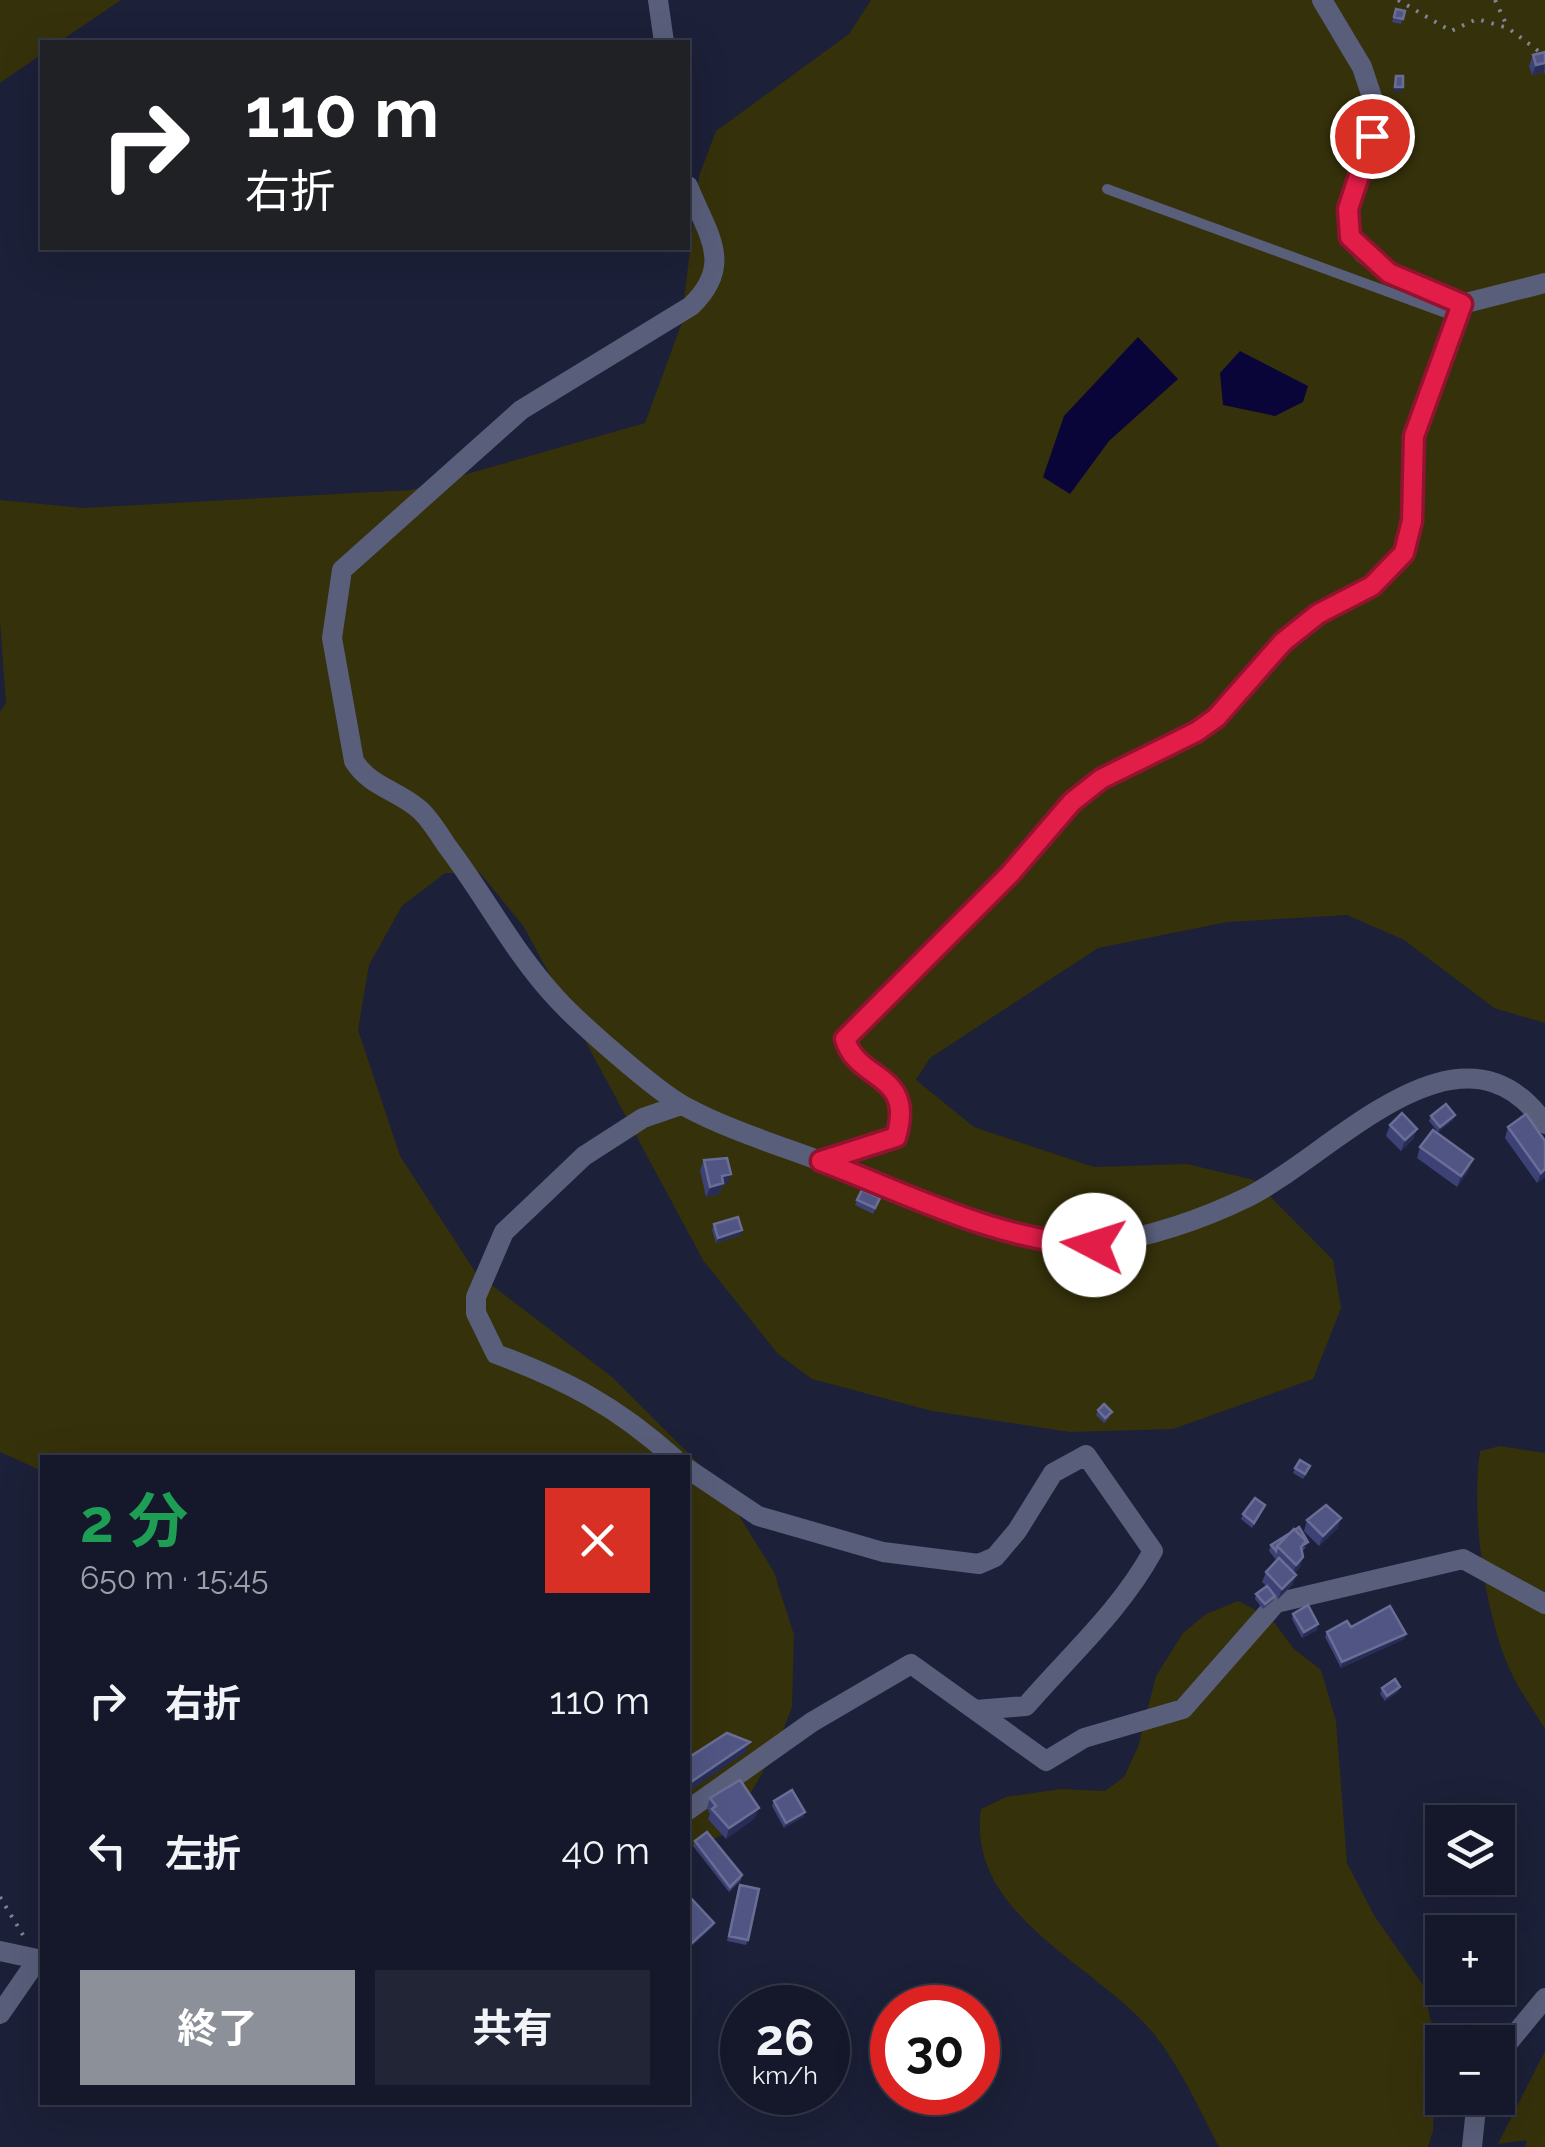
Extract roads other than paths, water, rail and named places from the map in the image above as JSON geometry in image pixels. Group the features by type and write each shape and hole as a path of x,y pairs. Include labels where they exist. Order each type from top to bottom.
{"street":[{"path":"658,0 664,40"},
{"path":"1322,0 1362,66 1372,97 1372,136 1348,209 1350,237 1389,273 1460,310 1545,283"},
{"path":"690,191 714,251 717,268 710,288 691,306 521,410 342,570 332,638 354,762 363,775 420,809 487,899 528,966 559,1002 681,1105 1015,1234 1056,1244 1094,1245 1173,1228 1247,1198 1426,1083 1458,1078 1495,1085 1521,1095 1545,1124"},
{"path":"821,1161 896,1137 903,1115 897,1094 848,1051 845,1039 872,1008 1010,874 1072,802 1101,779 1206,725 1283,642 1318,614 1372,586 1404,553 1412,521 1414,436 1460,310"},
{"path":"671,1455 627,1416 597,1398 567,1381 496,1354 476,1312 476,1297 504,1232 584,1156 643,1118 681,1105"},
{"path":"690,1470 758,1516 883,1552 979,1564 996,1556 1017,1531 1053,1473 1086,1454 1153,1551 1104,1625 1074,1650 1026,1706 973,1710"},
{"path":"690,1809 812,1722 911,1664 973,1710 1004,1726 1046,1761 1084,1738 1183,1709 1276,1603 1462,1559 1545,1604"},
{"path":"0,1951 40,1960 0,2014"},
{"path":"1515,2034 1545,1998"},
{"path":"1472,2147 1475,2115"}],"lane":[{"path":"1107,189 1460,310"}]}
